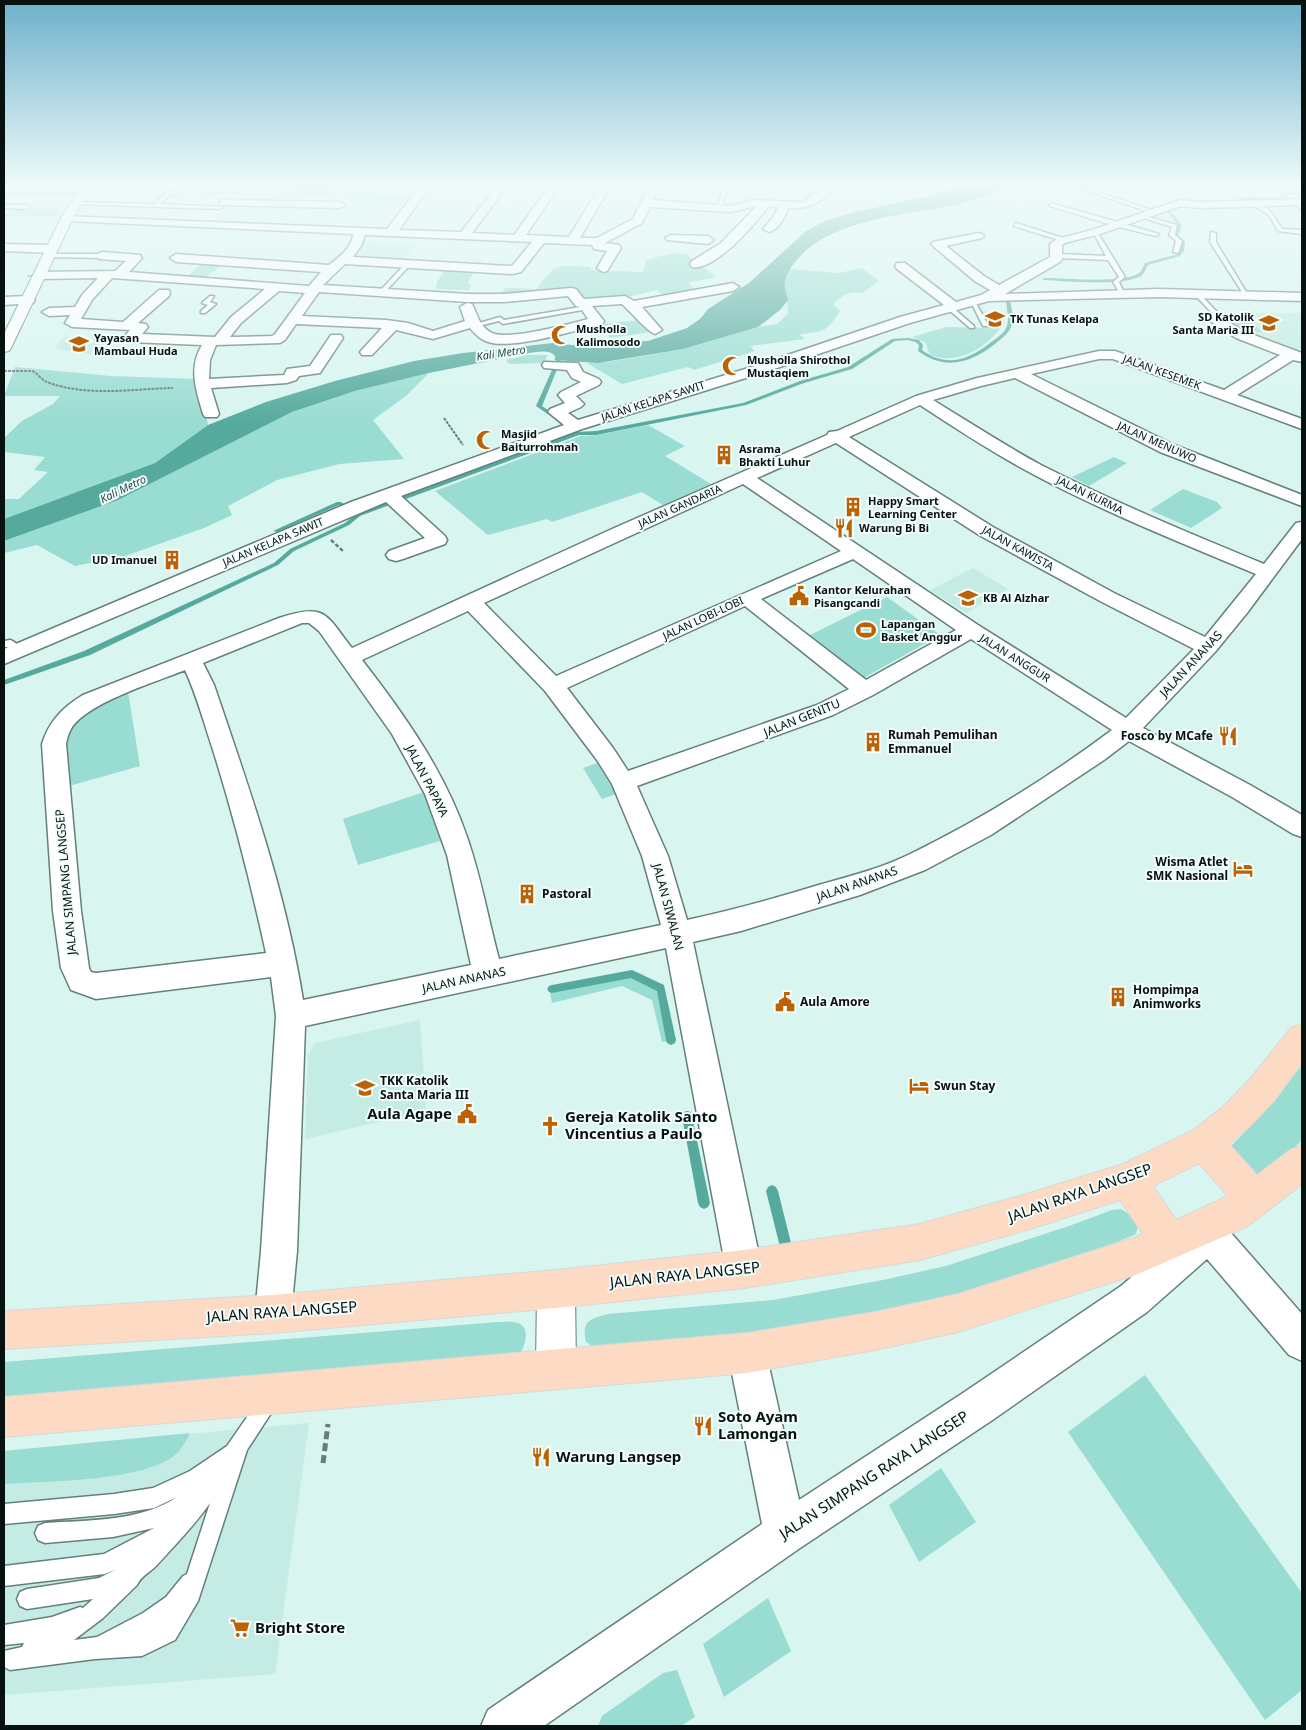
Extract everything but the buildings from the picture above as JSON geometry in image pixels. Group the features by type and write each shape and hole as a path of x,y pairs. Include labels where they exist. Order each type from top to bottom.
{"main road":[{"path":"4,348 44,266"},
{"name":"JALAN RAYA LANGSEP","path":"4,1330 273,1314 556,1289 744,1269 920,1242 1030,1211 1128,1180 1204,1144 1238,1116 1262,1090 1302,1038"},
{"path":"1204,1144 1225,1218"},
{"path":"4,1417 747,1353 875,1331 958,1313 1085,1273 1169,1242 1225,1218 1302,1162"},
{"path":"1128,1180 1169,1242"},
{"path":"556,1289 556,1368"}],"street":[{"path":"126,266 93,291 72,324 141,327 130,338 216,340 248,360"},
{"path":"159,276 169,266"},
{"path":"286,266 333,269"},
{"path":"204,384 248,360 278,338 314,289 337,266"},
{"path":"441,266 514,269"},
{"path":"428,296 444,266"},
{"path":"497,298 517,266"},
{"path":"901,266 952,307"},
{"path":"964,266 980,279 986,297 1196,293 1302,297"},
{"name":"JALAN KELAPA SAWIT","path":"8,651 296,532 392,498 480,461 576,426 760,369 905,320 986,297 1044,266"},
{"path":"40,275 202,278 276,287 468,298 497,298 571,292 581,303 623,299 632,305 654,330"},
{"path":"211,414 200,367 204,352 236,320 276,287"},
{"path":"632,305 733,287"},
{"path":"34,288 50,288"},
{"path":"75,289 111,292"},
{"path":"148,292 180,294"},
{"path":"125,326 164,293"},
{"path":"540,294 556,312 574,326"},
{"path":"196,295 217,298"},
{"path":"373,305 400,306 410,295"},
{"path":"468,298 467,310 474,324 485,336 498,339 518,338 597,321 586,308"},
{"path":"4,301 28,300"},
{"path":"239,300 257,302"},
{"path":"48,312 80,310"},
{"path":"1215,316 1241,335 1296,356"},
{"path":"291,320 391,321 433,335 474,324"},
{"path":"368,352 391,321"},
{"path":"318,337 336,338 345,334 356,322"},
{"path":"412,343 424,332"},
{"path":"278,338 299,337"},
{"path":"271,365 282,342 278,338"},
{"path":"248,360 247,382 288,379 291,378 292,372 315,370 336,338"},
{"name":"JALAN KESEMEK","path":"1017,373 1098,355 1123,357 1302,424"},
{"path":"1225,396 1296,356"},
{"path":"547,368 574,367 577,375 594,382 566,395 576,404 556,412 576,426"},
{"name":"JALAN GANDARIA","path":"349,658 620,533 745,478 835,435 921,399 976,382 1017,373"},
{"name":"JALAN MENUWO","path":"1017,373 1166,448 1302,500"},
{"name":"JALAN KURMA","path":"921,399 1003,450 1091,496 1268,572"},
{"name":"JALAN KAWISTA","path":"835,435 986,532 1107,597 1208,647"},
{"name":"JALAN ANGGUR","path":"745,478 971,630 1128,730 1190,765 1242,791 1302,827"},
{"path":"392,498 438,540 396,556"},
{"name":"JALAN ANANAS","path":"291,1016 741,920 860,884 916,863 982,828 1096,754 1128,730 1208,647 1302,528"},
{"name":"JALAN LOBI-LOBI","path":"553,686 854,552"},
{"path":"747,598 866,690"},
{"name":"JALAN SIWALAN","path":"471,602 553,686 605,754 623,782 655,856 677,934 744,1269"},
{"name":"JALAN PAPAYA","path":"310,617 320,621 349,658 397,725 425,770 447,817 463,869 488,975"},
{"name":"JALAN SIMPANG LANGSEP","path":"283,963 96,986 81,982 75,968 63,870 54,744 57,730 66,718 91,700 286,622 310,617"},
{"name":"JALAN GENITU","path":"623,782 770,732 825,710 866,690 971,630"},
{"path":"191,661 202,685 217,728 254,847 283,963 291,1016 279,1251 273,1314"},
{"name":"JALAN ANGGUR","path":"1190,765 1230,797 1302,840"},
{"path":"1225,1218 1302,1342"},
{"name":"JALAN SIMPANG RAYA LANGSEP","path":"504,1726 785,1533 977,1408 1134,1299 1225,1218"},
{"path":"747,1353 785,1533"}],"lane":[{"path":"380,293 404,266"},
{"path":"1114,266 1120,279 1116,282 1123,294"},
{"path":"1228,266 1246,294"},
{"path":"1196,293 1215,316"},
{"path":"986,297 985,325 998,324"},
{"path":"203,312 213,304 205,303 217,298"},
{"path":"952,307 972,326"},
{"path":"474,324 500,319 503,322 586,308"},
{"path":"7,1659 47,1644 69,1633 106,1602 190,1515 276,1393"},
{"path":"4,1514 114,1504 154,1498 197,1478 238,1448"},
{"path":"7,1659 98,1648 165,1611 184,1593 199,1568 238,1448"},
{"path":"45,1533 115,1527 158,1517 179,1508 214,1482"},
{"path":"4,1576 105,1564 159,1538 190,1515"},
{"path":"27,1599 99,1588 118,1580 144,1564"},
{"path":"4,1635 45,1631 64,1625 106,1602"}],"path":[{"path":"4,371 32,370 39,373 44,381 59,387 173,388"},
{"path":"444,418 461,443 480,461"}],"shaded area":[{"path":"199,266 221,266 206,277 188,276"},
{"path":"645,266 701,266 716,277 688,283 697,292 667,298 657,290 624,298 585,302 573,290 500,297 505,288 537,289 549,273 559,267 591,267 590,270 643,272"},
{"path":"446,268 475,270 468,283 471,284 469,290 436,289 437,282"},
{"path":"862,268 879,281 862,293 849,293 840,298 833,304 840,311 830,324 824,330 800,335 805,339 750,346 755,351 694,370 688,367 622,384 587,363 608,362 683,349 758,327 777,324 788,313 785,281 789,269 839,273"},
{"name":"TK Tunas Kelapa","path":"982,305 989,314 1006,315 1004,325 987,324 978,306"},
{"name":"SD Katolik Santa Maria III","path":"1225,313 1302,313 1302,347 1296,350 1244,332"},
{"path":"1225,313 1242,313 1262,332 1244,332"},
{"path":"642,320 651,332 610,338 602,324"},
{"path":"946,327 1000,328 978,349 969,354 950,358 930,355 925,342 912,337"},
{"name":"Yayasan Mambaul Huda","path":"63,337 107,338 90,354 54,349"},
{"path":"528,355 548,355 544,363 509,364 506,360"},
{"path":"15,367 111,376 198,379 208,425 155,463 4,519 4,499 19,499 48,472 34,470 45,457 4,452 4,438 22,421 53,404 60,396 4,396"},
{"path":"429,373 407,395 373,420 404,459 339,464 277,480 228,506 232,515 204,528 125,556 75,566 37,545 4,553 4,541 118,500 292,412 355,391"},
{"path":"648,425 685,446 665,456 711,484 663,505 642,492 552,522 547,519 488,535 435,491 581,436 597,435"},
{"path":"1114,457 1127,463 1089,486 1072,477"},
{"path":"1183,489 1217,502 1222,508 1191,528 1150,510"},
{"name":"KB Al Alzhar","path":"973,568 1008,589 966,613 930,590"},
{"name":"Lapangan Basket Anggur","path":"887,597 940,635 862,679 808,636"},
{"path":"128,692 140,766 69,786 66,730 82,712"},
{"path":"597,763 616,794 602,799 583,768"},
{"path":"424,792 443,840 358,865 343,819"},
{"path":"633,976 659,989 669,1041 662,1042 652,1000 622,986 552,1003 550,992"},
{"name":"TKK Katolik Santa Maria III","path":"420,1020 426,1111 305,1139 308,1055 315,1043"},
{"path":"1302,1066 1302,1140 1267,1175 1255,1176 1229,1148 1248,1129"},
{"path":"1121,1209 1130,1215 1138,1225 1136,1234 1101,1249 959,1294 892,1310 784,1329 606,1349 592,1346 586,1342 585,1329 588,1322 608,1314 773,1300 883,1280 946,1266 1112,1210"},
{"path":"516,1322 522,1325 526,1337 520,1354 511,1358 4,1397 4,1362"},
{"path":"1145,1375 1302,1593 1302,1690 1265,1720 1068,1432"},
{"path":"309,1423 275,1674 4,1695 4,1451"},
{"path":"190,1433 178,1452 164,1462 145,1469 121,1475 96,1478 4,1484 4,1451"},
{"path":"941,1468 976,1522 919,1562 889,1505"},
{"path":"768,1598 791,1651 724,1697 703,1644"},
{"path":"677,1670 695,1717 681,1726 598,1726 602,1716 663,1673"}],"water":[{"name":"Kali Metro","path":"768,266 792,266 785,279 788,300 780,310 758,327 683,349 598,363 555,360 555,356 550,352 536,352 429,373 355,391 292,412 118,500 4,541 4,519 155,463 208,425 266,402 335,381 414,361 463,353 553,343 600,348 626,342 648,341 687,328 700,319 708,309 749,283"}],"waterway":[{"path":"1044,279 1118,280 1141,274 1145,266"},
{"path":"28,276 34,275"},
{"path":"4,683 87,653 276,564 292,550 347,524 358,515 578,433 596,433 744,404 802,382 850,368 894,340 908,339 917,341 921,345 920,350 929,357 939,361 949,362 969,358 988,347 1006,331 1010,319 1008,300"},
{"path":"558,419 539,406 563,350"},
{"path":"276,531 339,503 342,505"},
{"path":"552,989 632,974 661,988 671,1040"},
{"path":"687,1116 704,1203"},
{"path":"772,1191 785,1243"}],"place":[{"name":"TK Tunas Kelapa","path":"995,319"},
{"name":"SD Katolik Santa Maria III","path":"1269,323"},
{"name":"Musholla Kalimosodo","path":"561,335"},
{"name":"Yayasan Mambaul Huda","path":"79,344"},
{"name":"Musholla Shirothol Mustaqiem","path":"732,366"},
{"name":"Masjid Baiturrohmah","path":"486,440"},
{"name":"Asrama Bhakti Luhur","path":"724,455"},
{"name":"Happy Smart Learning Center","path":"853,507"},
{"name":"Warung Bi Bi","path":"844,528"},
{"name":"UD Imanuel","path":"172,560"},
{"name":"Kantor Kelurahan Pisangcandi","path":"799,596"},
{"name":"KB Al Alzhar","path":"968,598"},
{"name":"Lapangan Basket Anggur","path":"866,630"},
{"name":"Fosco by MCafe","path":"1228,736"},
{"name":"Rumah Pemulihan Emmanuel","path":"873,742"},
{"name":"Wisma Atlet SMK Nasional","path":"1243,869"},
{"name":"Pastoral","path":"527,894"},
{"name":"Hompimpa Animworks","path":"1118,997"},
{"name":"Aula Amore","path":"785,1002"},
{"name":"Swun Stay","path":"919,1086"},
{"name":"TKK Katolik Santa Maria III","path":"365,1088"},
{"name":"Aula Agape","path":"467,1114"},
{"name":"Gereja Katolik Santo Vincentius a Paulo","path":"550,1126"},
{"name":"Soto Ayam Lamongan","path":"703,1426"},
{"name":"Warung Langsep","path":"541,1457"},
{"name":"Bright Store","path":"240,1628"}]}
